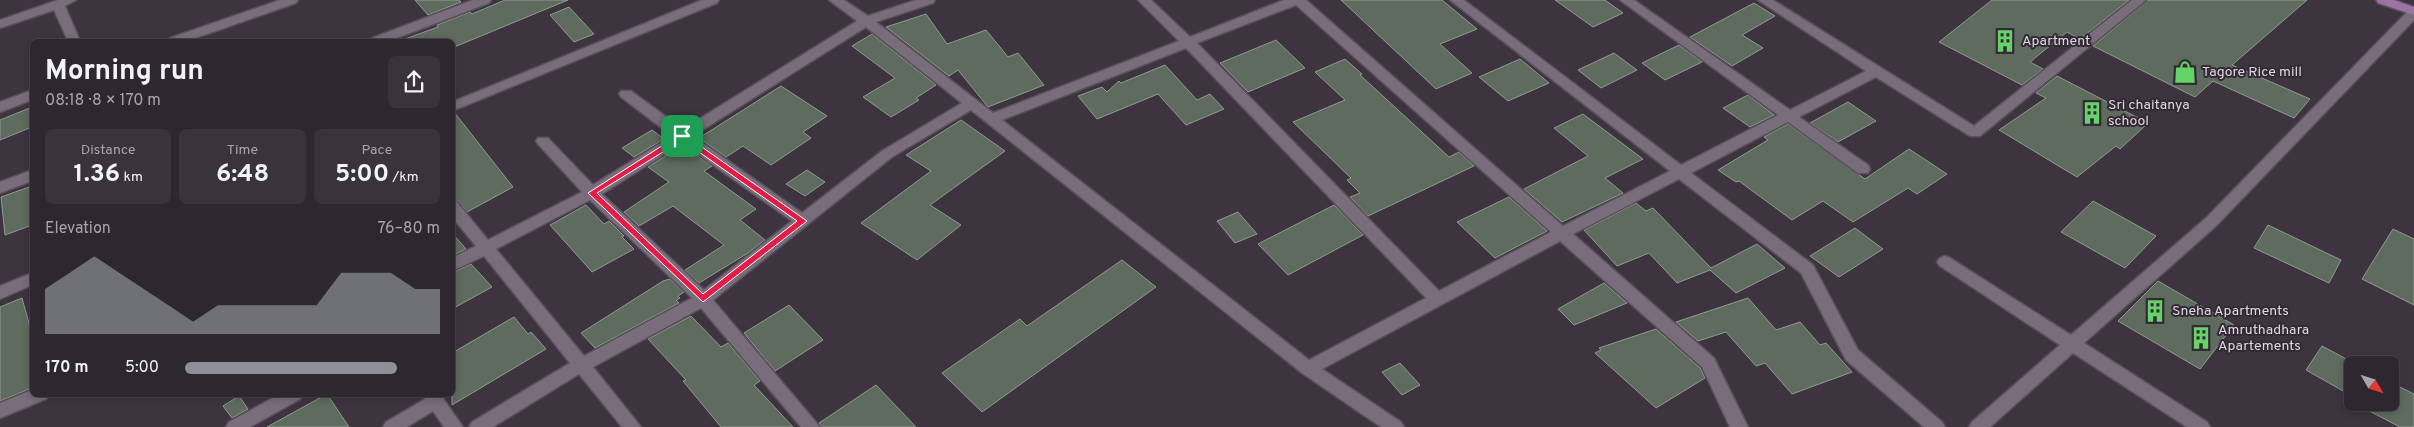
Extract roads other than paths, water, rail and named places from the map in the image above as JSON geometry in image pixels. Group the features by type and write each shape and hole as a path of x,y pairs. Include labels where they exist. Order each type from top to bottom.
{"main road":[{"path":"2382,0 2414,12"}],"street":[{"path":"181,39 292,0"},
{"path":"382,39 484,0"},
{"path":"455,106 713,0"},
{"path":"834,0 866,21 972,103 1308,368 1395,427"},
{"path":"455,263 592,193 866,21 929,0"},
{"path":"1144,0 1187,41 1437,299"},
{"path":"990,119 1187,41 1297,0 1708,363 1739,427"},
{"path":"1456,0 1807,269 1852,355 1936,427"},
{"path":"1626,0 1863,170"},
{"path":"1764,0 1878,70 1975,133 2140,0"},
{"path":"0,24 64,2 73,39"},
{"path":"1978,427 2211,222 2414,12"},
{"path":"1308,368 1562,233 1789,118 1878,70"},
{"path":"626,94 803,221"},
{"path":"0,107 30,95"},
{"path":"478,427 581,365 703,299 887,154 972,103"},
{"path":"543,141 592,193 703,299 811,427"},
{"path":"0,188 30,176"},
{"path":"455,210 632,427"},
{"path":"1946,262 2201,427"},
{"path":"0,293 30,280"},
{"path":"0,412 33,397"},
{"path":"234,427 289,397"},
{"path":"392,427 433,397 454,427"}],"place":[{"name":"Apartment","path":"2005,41"},
{"name":"Tagore Rice mill","path":"2185,72"},
{"name":"Sri chaitanya school","path":"2092,113"},
{"name":"Sneha Apartments","path":"2155,311"},
{"name":"Amruthadhara Apartements","path":"2201,338"}]}
